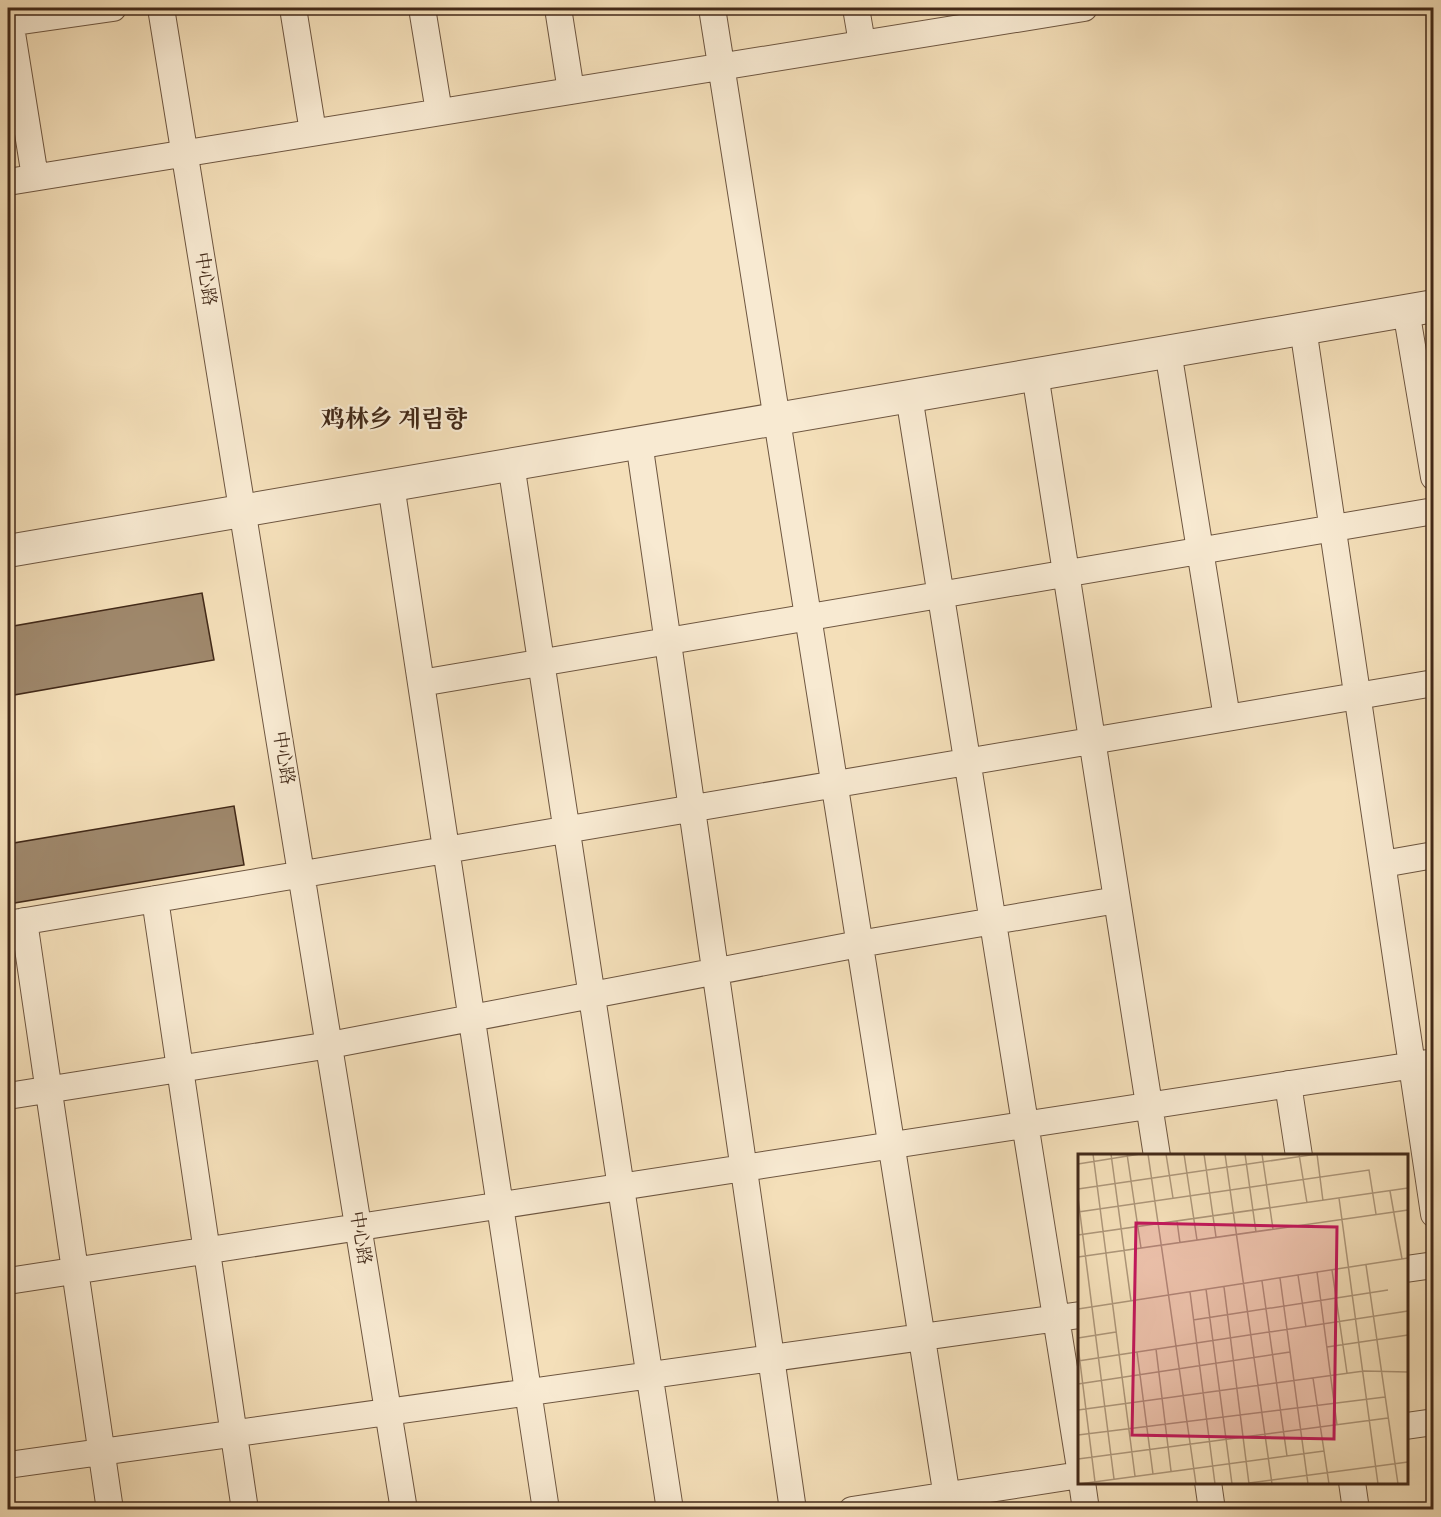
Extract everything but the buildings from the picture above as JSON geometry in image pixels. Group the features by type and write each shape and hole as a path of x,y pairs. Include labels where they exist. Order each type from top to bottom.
{"street":[{"path":"35,177 9,18 113,8"},
{"name":"中心路","path":"161,8 404,1509"},
{"path":"293,8 313,132"},
{"path":"422,8 439,112"},
{"path":"558,8 571,90"},
{"path":"712,8 948,1502"},
{"path":"856,8 862,43"},
{"path":"8,182 862,43 977,16 1084,8"},
{"path":"8,550 1420,308 1434,477"},
{"path":"1303,328 1383,864 1423,1064 1434,1214"},
{"path":"1168,351 1227,718"},
{"path":"1035,374 1157,1154"},
{"path":"909,396 1026,1125 1068,1317 1078,1443"},
{"path":"639,442 793,1509"},
{"path":"511,464 670,1509"},
{"path":"391,485 546,1509"},
{"path":"421,682 1434,511"},
{"path":"110,1509 49,1090 16,922 1434,683"},
{"path":"1383,864 1434,855"},
{"path":"155,899 245,1509"},
{"path":"8,1096 330,1045 859,944 1117,900"},
{"path":"8,1281 1423,1064"},
{"path":"1288,1084 1299,1154"},
{"path":"1408,1269 1434,1265"},
{"path":"8,1465 1068,1317"},
{"path":"1408,1426 1434,1422"},
{"path":"852,1509 948,1502 1078,1475"},
{"path":"1082,1484 1086,1509"},
{"path":"1208,1484 1212,1509"},
{"path":"1352,1484 1356,1509"}],"district":[{"name":"鸡林乡 계림향","path":"394,419"}]}
